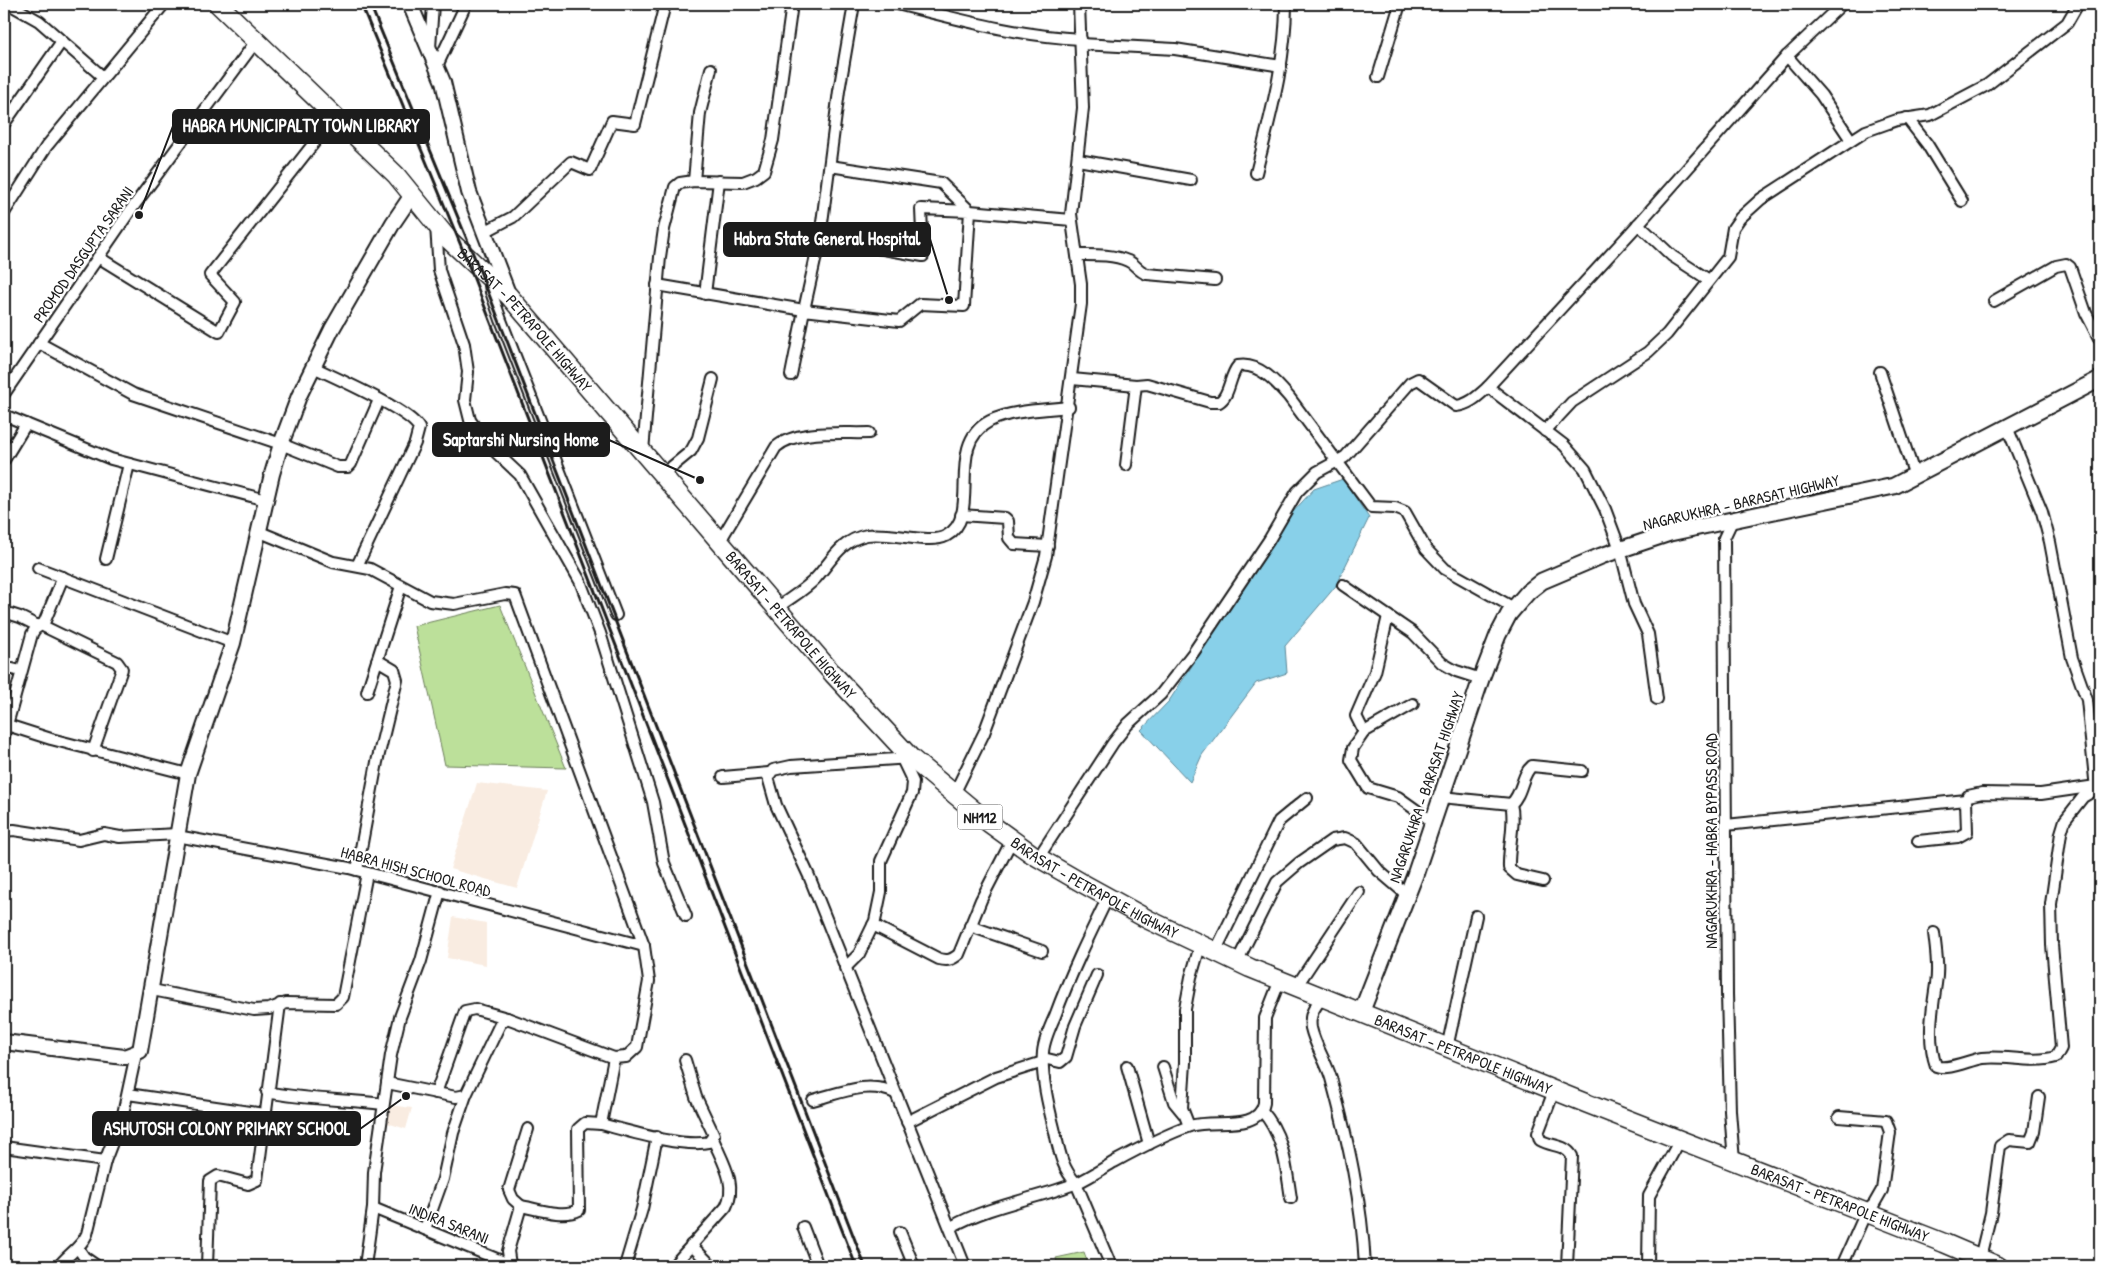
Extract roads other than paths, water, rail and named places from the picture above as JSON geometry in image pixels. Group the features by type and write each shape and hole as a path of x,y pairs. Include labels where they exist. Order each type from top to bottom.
{"highway":[{"name":"BARASAT - PETRAPOLE HIGHWAY","path":"218,4 383,161 436,225 509,296 906,758 1012,840 1038,858 1108,897 1208,949 1288,984 1998,1266"}],"main road":[{"path":"410,4 437,66 446,92 469,192 486,231 509,296"},
{"path":"4,1042 124,1057 140,1051 188,774 233,643 281,444 299,396 337,321 412,195"},
{"name":"NAGARUKHRA - BARASAT HIGHWAY","path":"1361,1013 1407,894 1498,635 1514,608 1528,592 1542,581 1620,549 1670,533 1894,486 2100,379"}],"street":[{"path":"9,4 40,21 104,76"},
{"path":"4,212 46,146 164,4"},
{"path":"430,49 432,4"},
{"path":"437,66 466,4"},
{"path":"486,231 513,217 571,162 590,170 612,121 635,124 665,4"},
{"path":"643,451 657,285 664,229 675,188 680,183 694,181 743,182 756,178 764,171 773,140 792,4"},
{"path":"791,375 820,238 839,91 854,4"},
{"path":"897,4 1004,30 1044,37 1199,52 1281,66"},
{"path":"953,796 990,717 1033,602 1048,546 1069,407 1081,304 1077,255 1071,220 1083,108 1080,4"},
{"path":"1256,173 1281,66 1286,31 1286,4"},
{"path":"1378,77 1400,4"},
{"path":"1038,858 1113,743 1128,724 1161,694 1193,653 1269,540 1297,492 1317,472 1345,457 1410,383 1418,379 1456,406 1468,402 1488,387 1638,224 1787,56 1842,4"},
{"path":"1544,431 1572,402 1648,352 1667,334 1728,257 1732,228 1761,199 1866,132 1897,120 1930,115 1987,85 2068,23 2078,4"},
{"name":"PROMOD DASGUPTA SARANI","path":"4,394 98,257 257,40"},
{"path":"4,124 62,41"},
{"path":"1787,56 1821,95 1851,140"},
{"path":"694,181 700,113 711,69"},
{"path":"98,257 219,332 235,302 210,275 336,115"},
{"path":"1907,118 1927,144 1962,201"},
{"path":"1078,160 1191,180"},
{"path":"657,285 804,310 899,321 920,304 964,306 970,211 941,183 830,166"},
{"path":"705,294 719,181"},
{"path":"820,238 922,256 921,209 970,211 1071,220"},
{"path":"1638,224 1672,256 1709,280"},
{"path":"436,225 439,270 464,344 468,372 465,400 470,420 486,443 520,475 580,581 600,633 654,802 664,863 686,916"},
{"path":"1077,255 1103,256 1128,261 1139,272 1147,274 1215,280"},
{"path":"1994,301 2056,266 2066,264 2070,267 2086,313 2100,340"},
{"path":"489,277 491,292 501,320 616,615"},
{"path":"38,343 133,394 281,444 338,468 348,467 379,400"},
{"path":"1072,379 1136,385 1147,384 1210,402 1219,402 1225,395 1233,371 1238,366 1253,367 1276,382 1371,507 1395,508 1405,512 1426,548 1445,569 1514,608"},
{"path":"313,367 355,386 414,422 419,428 419,434 357,566"},
{"path":"1880,372 1915,476"},
{"path":"662,474 691,451 698,438 712,379"},
{"path":"1126,465 1136,385"},
{"path":"1488,387 1564,445 1578,459 1599,496 1620,549 1634,604 1648,634 1658,699"},
{"path":"776,608 807,586 841,547 853,539 869,535 888,534 919,538 946,536 954,529 961,515 964,506 966,454 970,442 983,426 1007,416 1069,407"},
{"path":"4,415 111,459 266,500"},
{"path":"4,460 26,424"},
{"path":"2007,427 2033,489 2048,534 2072,658 2087,700 2098,787"},
{"path":"720,541 776,447 782,441 797,436 869,433"},
{"path":"106,559 129,464"},
{"path":"961,515 1005,518 1008,521 1009,538 1014,544 1048,546"},
{"name":"NAGARUKHRA - HABRA BYPASS ROAD","path":"1724,522 1730,1092 1734,1161"},
{"path":"260,532 334,562 370,569 430,601 445,604 505,594 515,595 644,946 649,976 637,1047 626,1057 614,1058 506,1018 475,1009 465,1011 436,1093"},
{"path":"38,568 233,643"},
{"path":"4,736 5,724 32,634 41,625 63,577"},
{"path":"1343,585 1413,633 1442,663 1456,671 1481,679"},
{"path":"367,692 401,586"},
{"path":"4,612 41,625 53,633 121,665 121,672 109,700 93,751"},
{"path":"1364,732 1356,716 1375,672 1388,616"},
{"path":"152,990 254,1010 270,1009 280,1004 298,1002 330,1004 341,1000 377,762 397,680 394,670 377,660"},
{"path":"4,667 21,671"},
{"path":"1413,704 1364,732 1353,748 1351,760 1368,788 1398,796 1433,822"},
{"path":"5,724 93,751 188,774"},
{"path":"723,777 769,773 791,766 906,758 914,786 881,861 881,892 873,925 859,954 845,968"},
{"path":"1543,881 1517,875 1509,868 1509,844 1514,812 1512,804 1518,794 1526,770 1532,766 1582,771"},
{"path":"769,773 771,790 776,805 808,876 966,1266"},
{"path":"1918,841 1964,835 1968,828 1966,800 1968,796 1982,793 2041,794 2098,787"},
{"path":"1934,933 1937,978 1931,1008 1931,1025 1936,1066 1945,1067 1984,1058 2041,1060 2056,1057 2061,1048 2052,945 2051,904 2061,833 2065,820 2083,798 2098,787"},
{"path":"1441,797 1512,804"},
{"path":"1183,1113 1185,1009 1191,977 1280,821 1307,798"},
{"path":"1726,826 1966,800"},
{"name":"HABRA HISH SCHOOL ROAD","path":"4,831 14,830 79,840 104,834 120,837 178,835 362,871 644,946"},
{"path":"1238,962 1277,882 1299,863 1332,840 1345,838 1356,843 1379,871 1407,894"},
{"path":"873,925 946,960 959,954 981,900 1012,840"},
{"path":"365,1266 383,1104 400,1017 420,961 440,891"},
{"path":"1291,1198 1278,1135 1271,1121 1262,1111 1266,1018 1288,984 1359,892"},
{"path":"1108,897 1080,954 1060,1002 1047,1036 1043,1060 1052,1120 1062,1164 1076,1183 1111,1266"},
{"path":"1447,1048 1476,916"},
{"path":"970,926 1042,951"},
{"path":"907,1122 996,1077 1043,1060 1060,1062 1066,1057 1075,1026 1097,975"},
{"path":"1322,998 1314,1007 1311,1028 1328,1071 1346,1132 1362,1214 1365,1266"},
{"path":"207,1266 210,1181 218,1176 248,1184 257,1180 264,1114 280,1004"},
{"path":"424,1229 443,1179 453,1133 466,1095 500,1024 506,1018"},
{"path":"59,1266 78,1248 87,1234 105,1161 123,1114 136,1054"},
{"path":"601,1124 614,1058"},
{"path":"673,1266 726,1207 730,1198 731,1185 713,1139 714,1135 696,1097 685,1060"},
{"path":"1127,1066 1149,1144"},
{"path":"1163,1067 1174,1102 1183,1113 1189,1126"},
{"path":"387,1084 459,1097 466,1095"},
{"path":"813,1100 872,1086 885,1088 895,1093"},
{"path":"1554,1091 1538,1133 1540,1140 1569,1151 1572,1156 1567,1266"},
{"path":"267,1092 303,1098 352,1099 383,1104"},
{"path":"128,1094 264,1114"},
{"path":"1980,1258 1991,1213 2000,1146 2009,1140 2030,1142 2034,1132 2039,1097"},
{"path":"951,1227 975,1216 1050,1194 1076,1183 1149,1144 1189,1126 1208,1122 1252,1120 1262,1111"},
{"path":"1839,1117 1886,1121 1890,1132 1882,1190 1874,1204 1866,1212 1842,1266"},
{"path":"528,1129 509,1190 512,1198 521,1206 555,1212 574,1213 579,1210 578,1129 585,1123 601,1124 656,1137 700,1144 713,1139"},
{"path":"625,1266 642,1209 656,1137"},
{"path":"1648,1266 1649,1196 1680,1140"},
{"path":"4,1147 105,1161"},
{"path":"511,1266 508,1250 521,1206"},
{"name":"INDIRA SARANI","path":"372,1208 511,1266"},
{"path":"803,1227 818,1266"},
{"path":"900,1232 914,1266"},
{"path":"691,1245 712,1266"},
{"path":"78,1248 84,1257 97,1266"}],"water":[{"path":"1343,479 1369,518 1335,587 1285,646 1287,673 1256,683 1202,755 1190,782 1141,730 1169,701 1290,515 1314,489"}],"railway":[{"path":"361,4 464,253 856,1266"},
{"path":"370,4 478,266 865,1266"}],"place":[{"name":"HABRA MUNICIPALTY TOWN LIBRARY","path":"139,215"},
{"name":"Habra State General Hospital","path":"949,300"},
{"name":"Saptarshi Nursing Home","path":"700,480"},
{"name":"ASHUTOSH COLONY PRIMARY SCHOOL","path":"406,1096"}]}
